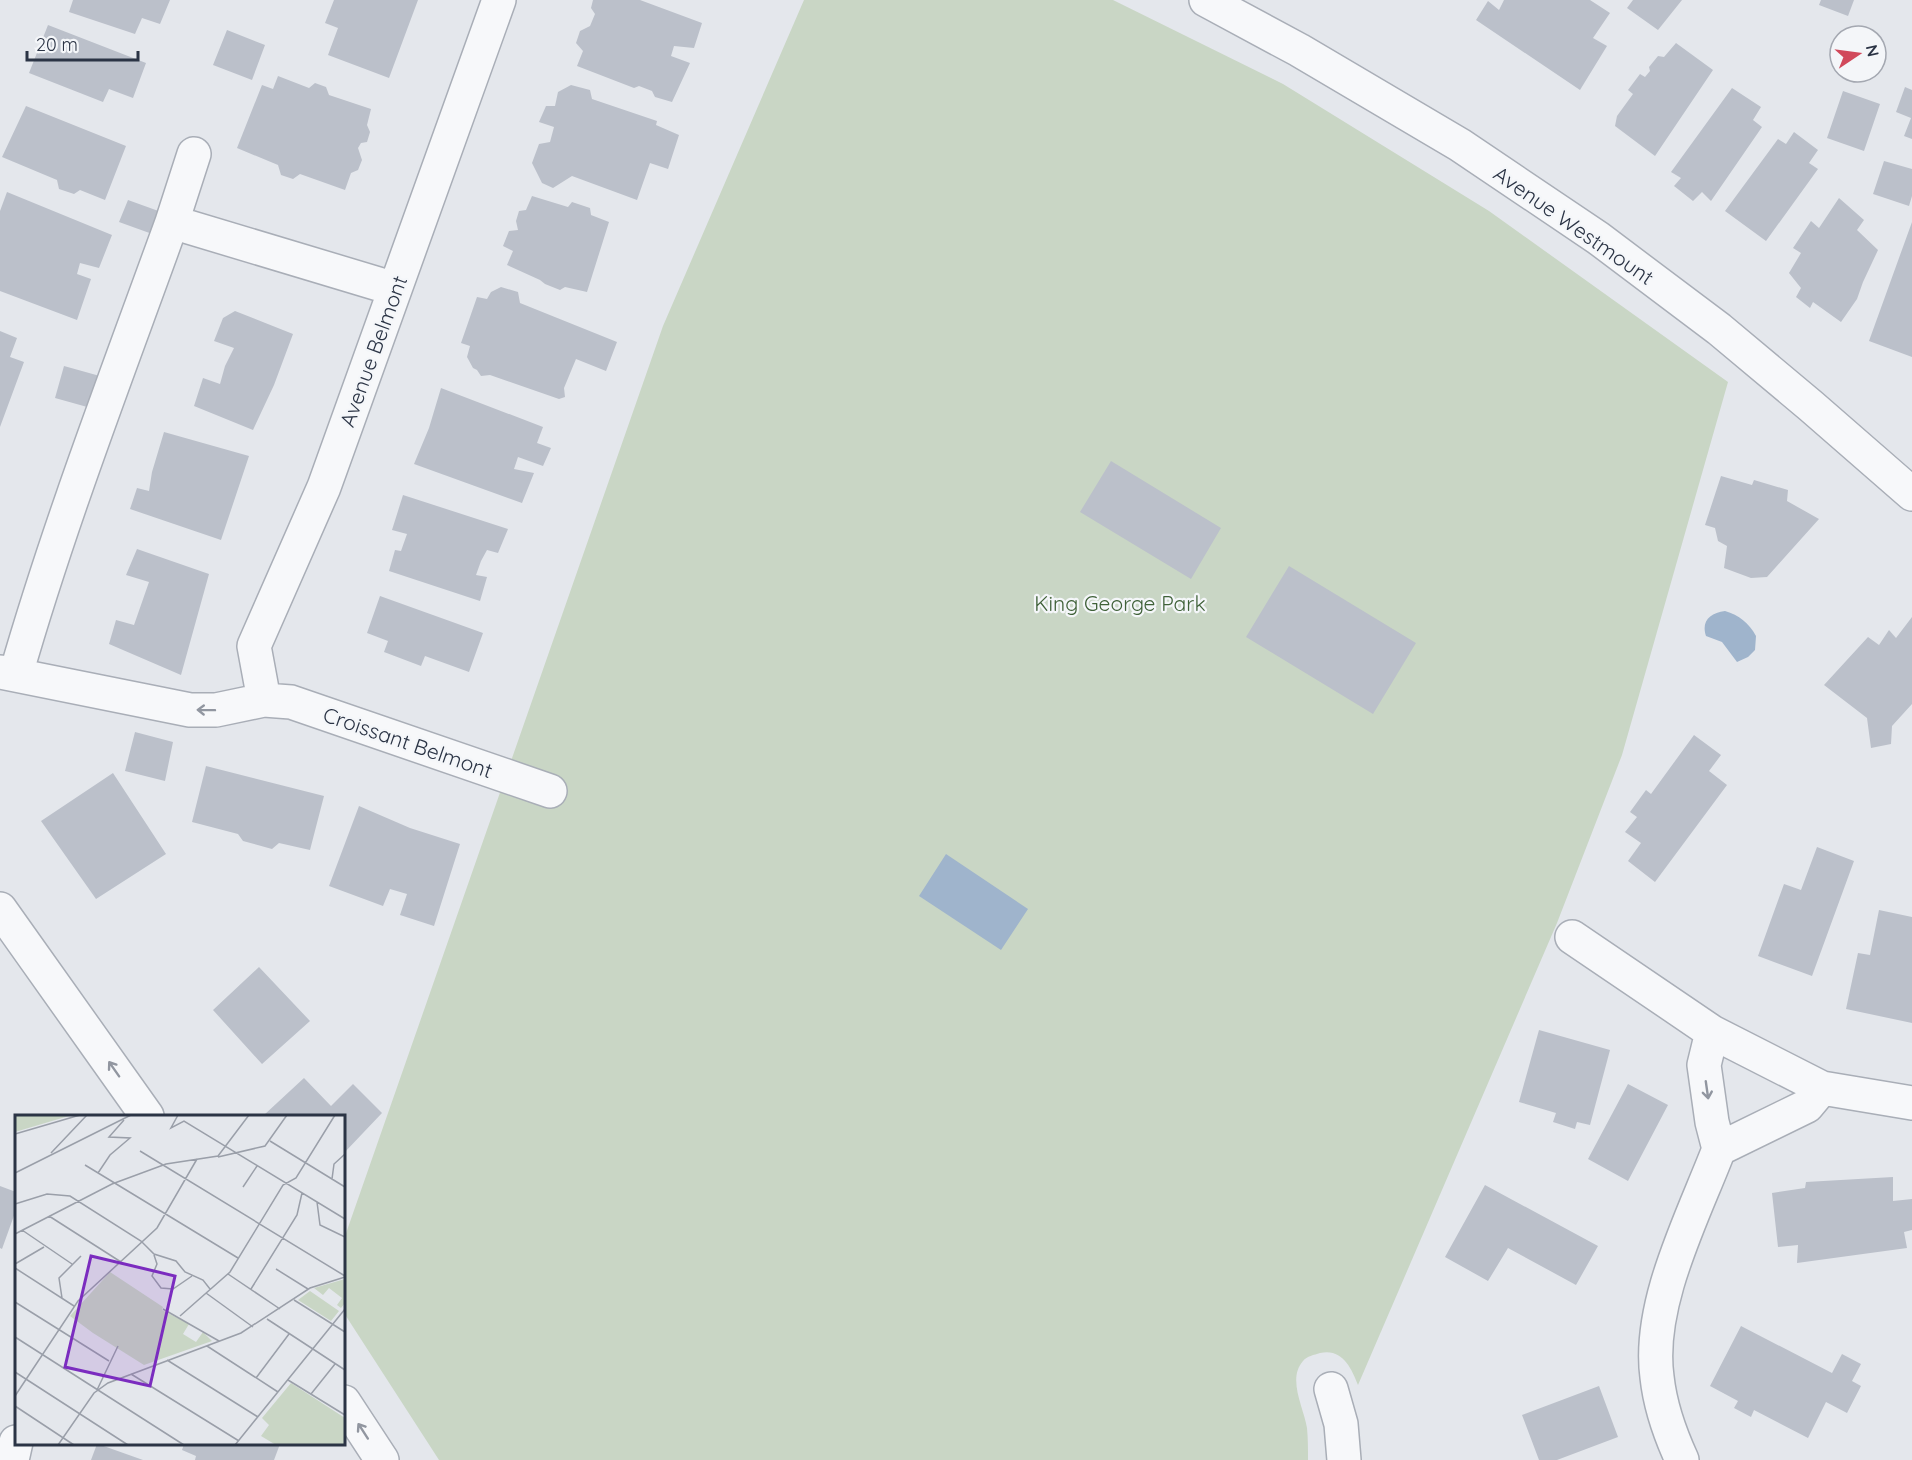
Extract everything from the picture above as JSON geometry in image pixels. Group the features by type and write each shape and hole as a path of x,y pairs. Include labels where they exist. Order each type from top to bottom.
{"street":[{"name":"Avenue Belmont","path":"264,700 254,646 324,487 499,0"},
{"name":"Avenue Westmount","path":"1206,0 1299,50 1461,145 1598,238 1728,337 1912,494"},
{"path":"8,673 27,634 93,438 172,222 194,154"},
{"path":"172,222 395,289"},
{"name":"Croissant Belmont","path":"8,673 190,710 216,710 264,700 291,702 550,791"},
{"path":"0,909 139,1112"},
{"path":"1572,937 1712,1032 1822,1088 1912,1103"},
{"path":"1682,1460 1674,1443 1656,1376 1657,1334 1669,1276 1719,1149 1712,1122 1704,1065 1712,1032"},
{"path":"1719,1149 1807,1106 1822,1088"},
{"path":"1331,1389 1341,1424 1344,1460"},
{"path":"345,1404 382,1460"},
{"path":"12,1460 15,1445"}],"green space":[{"name":"King George Park","path":"804,0 1113,0 1283,84 1489,211 1728,382 1622,755 1557,923 1358,1385 1345,1360 1334,1353 1320,1353 1311,1356 1305,1359 1298,1368 1296,1385 1307,1428 1308,1460 439,1460 345,1315 345,1236 663,326"}],"water":[{"path":"1725,611 1743,620 1756,636 1755,650 1748,657 1737,662 1722,642 1706,636 1705,626 1708,619"},
{"path":"946,854 1028,909 1001,950 919,896"}],"building":[{"path":"73,0 170,0 160,24 142,18 135,34 69,12"},
{"path":"334,0 418,0 389,78 328,55 338,28 325,23"},
{"path":"593,0 640,0 702,23 694,48 674,46 671,56 690,63 672,102 655,97 652,91 639,86 634,88 577,66 583,51 576,43 580,31 590,26 595,14 591,8"},
{"path":"1504,0 1590,0 1610,13 1593,38 1607,46 1580,90 1476,20 1488,1 1499,10"},
{"path":"1633,0 1682,0 1658,30 1627,8"},
{"path":"1821,0 1854,0 1848,16 1819,5"},
{"path":"48,25 146,63 133,98 109,89 103,102 29,73"},
{"path":"227,30 265,45 252,80 213,65"},
{"path":"1676,43 1713,70 1655,156 1615,126 1617,116 1633,94 1628,90 1640,74 1645,77 1650,71 1649,67 1658,56 1664,57"},
{"path":"278,76 309,88 315,83 326,87 329,95 371,109 367,125 370,132 367,142 361,143 358,148 362,160 358,170 351,173 345,190 300,174 293,179 281,175 278,165 237,148 262,85 273,89"},
{"path":"571,85 590,90 592,99 657,121 656,125 679,135 668,169 650,163 637,200 572,176 553,188 542,183 532,163 539,144 550,142 554,127 539,122 546,106 555,106 558,92"},
{"path":"1905,87 1912,90 1912,139 1904,136 1911,118 1896,112"},
{"path":"1732,88 1761,107 1753,120 1762,127 1711,201 1702,192 1693,201 1674,186 1681,178 1671,172"},
{"path":"1843,91 1880,104 1864,151 1827,138"},
{"path":"26,106 126,146 105,200 80,190 74,194 59,189 57,180 2,157"},
{"path":"1794,132 1818,150 1809,163 1818,169 1766,241 1725,211 1778,139 1786,144"},
{"path":"1884,161 1912,169 1912,196 1909,206 1873,194"},
{"path":"7,192 112,235 99,268 80,263 77,274 91,279 77,320 0,291 0,211"},
{"path":"532,196 568,207 572,202 590,208 591,215 609,222 587,292 565,287 560,290 507,265 513,251 503,246 509,231 518,230 516,221 519,211 526,210"},
{"path":"1839,198 1864,220 1857,230 1878,250 1857,299 1841,322 1813,302 1810,308 1796,297 1801,288 1789,273 1801,253 1793,248 1811,221 1819,228"},
{"path":"128,200 164,213 155,235 119,222"},
{"path":"1912,222 1912,357 1869,341"},
{"path":"501,287 518,292 520,303 617,342 606,371 576,359 564,388 565,397 559,399 490,375 481,376 467,357 470,346 461,343 477,297 487,299 491,292"},
{"path":"235,311 293,334 274,385 253,430 194,406 203,378 220,384 225,366 234,348 214,341 223,318"},
{"path":"0,331 17,338 10,357 24,362 0,427"},
{"path":"64,366 107,378 98,410 55,398"},
{"path":"441,388 543,427 537,443 551,448 543,466 518,457 514,469 534,473 522,503 414,464 429,428"},
{"path":"164,432 249,456 221,540 130,509 137,488 149,491"},
{"path":"1111,461 1221,528 1191,579 1080,512"},
{"path":"1721,476 1752,485 1754,480 1788,490 1787,501 1819,519 1767,577 1751,578 1724,568 1727,546 1718,541 1715,528 1705,525"},
{"path":"403,495 508,529 498,553 487,550 481,561 476,575 487,577 480,601 389,571 395,550 401,551 407,534 392,530"},
{"path":"137,549 209,574 181,675 109,644 116,620 134,625 149,582 126,575"},
{"path":"1289,566 1416,643 1373,714 1246,637"},
{"path":"380,596 483,633 469,672 425,656 421,666 384,652 388,641 367,633"},
{"path":"1912,617 1912,704 1892,726 1891,744 1871,748 1867,718 1824,685 1868,637 1879,645 1889,630 1896,638"},
{"path":"135,732 173,742 165,781 125,771"},
{"path":"1694,735 1721,755 1709,771 1727,785 1655,882 1628,861 1641,843 1625,832 1637,817 1630,812 1646,790 1651,794"},
{"path":"206,766 324,796 310,850 279,843 272,849 243,841 238,834 192,822"},
{"path":"113,773 166,854 96,899 41,821"},
{"path":"359,806 410,828 460,844 434,926 400,915 407,894 390,889 383,906 329,886"},
{"path":"1817,847 1854,861 1812,976 1758,956 1784,884 1801,890"},
{"path":"1879,910 1912,917 1912,1023 1846,1009 1858,953 1870,955"},
{"path":"259,967 310,1021 262,1064 213,1010"},
{"path":"1539,1030 1610,1050 1590,1125 1577,1122 1575,1129 1553,1122 1556,1113 1519,1102"},
{"path":"304,1078 331,1106 353,1084 382,1113 345,1152 345,1115 264,1115"},
{"path":"1628,1084 1668,1105 1628,1181 1588,1159"},
{"path":"1893,1177 1893,1201 1912,1199 1912,1230 1904,1232 1907,1248 1797,1263 1798,1245 1778,1247 1772,1193 1805,1188 1806,1182"},
{"path":"1485,1185 1598,1246 1576,1285 1508,1248 1488,1281 1445,1257"},
{"path":"0,1186 15,1192 15,1213 2,1249 0,1248"},
{"path":"1741,1326 1832,1373 1842,1354 1861,1364 1852,1381 1861,1386 1847,1413 1826,1402 1808,1438 1754,1410 1751,1417 1734,1408 1738,1401 1710,1386"},
{"path":"1599,1386 1618,1437 1557,1460 1539,1460 1522,1415"},
{"path":"97,1445 101,1445 143,1460 91,1460"},
{"path":"184,1445 280,1445 274,1460 195,1460 196,1456 182,1450"}]}
